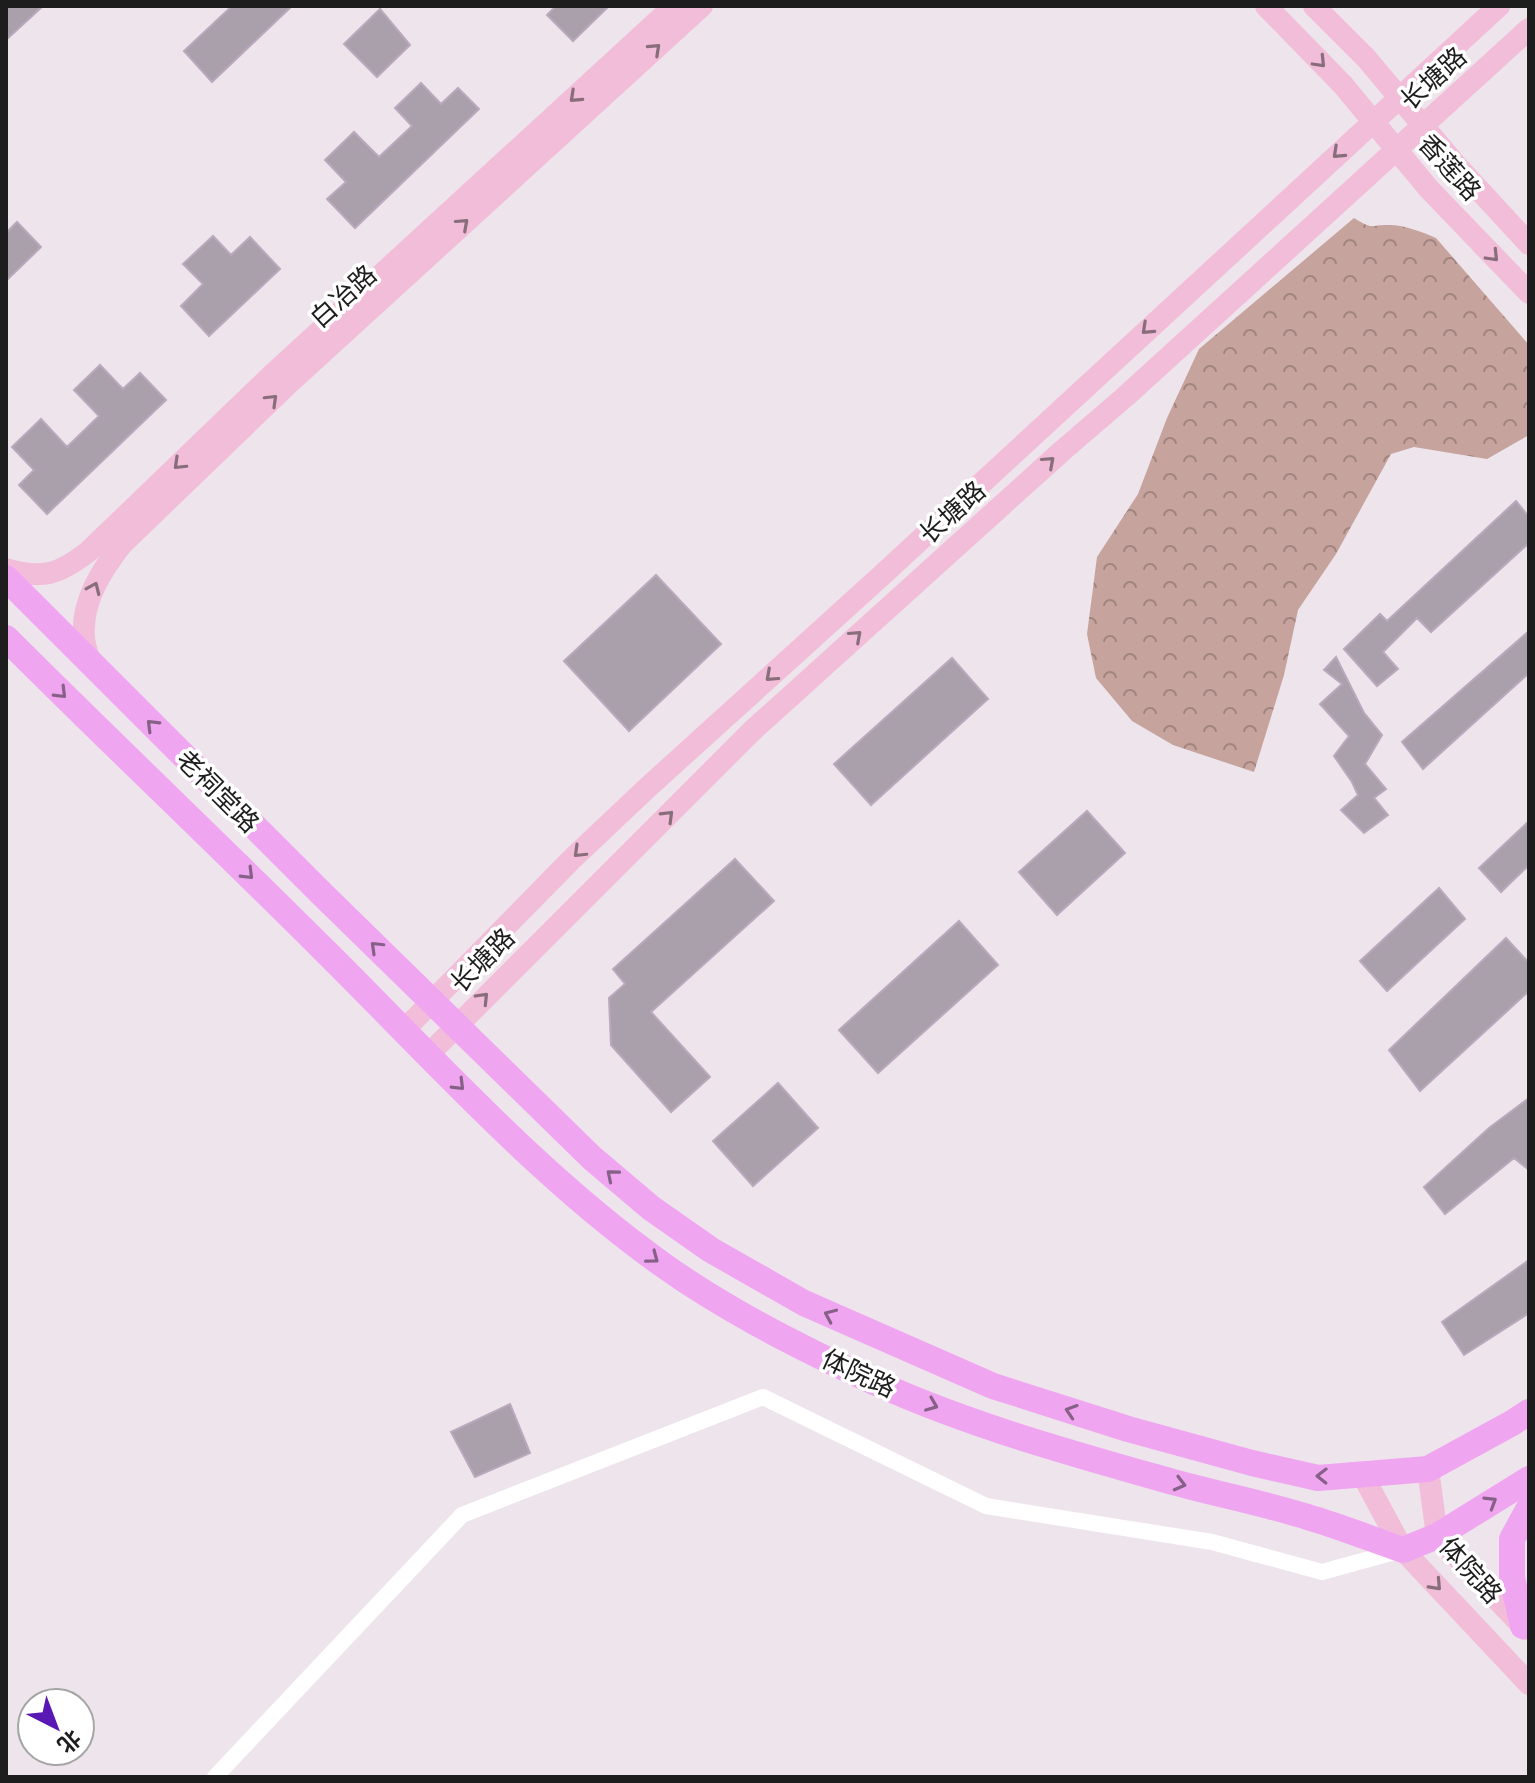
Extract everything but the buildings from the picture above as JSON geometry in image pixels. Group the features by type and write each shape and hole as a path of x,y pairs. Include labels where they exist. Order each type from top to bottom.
{"main road":[{"name":"白冶路","path":"6,569 33,576 54,573 71,566 89,551 274,373 674,6"},
{"name":"白冶路","path":"91,664 84,640 89,600 103,569 122,544 286,386 702,6"},
{"name":"香莲路","path":"1266,6 1343,85 1429,189 1529,293"},
{"name":"香莲路","path":"1314,6 1366,58 1457,166 1529,244"},
{"name":"长塘路","path":"404,1030 571,860 646,789 1499,6"},
{"name":"长塘路","path":"429,1054 752,731 1529,29"},
{"name":"老祠堂路","path":"6,578 432,1001"},
{"name":"老祠堂路","path":"6,638 404,1030"},
{"name":"体院路","path":"432,1001 592,1158 651,1208 711,1250 804,1303 993,1386 1128,1429 1252,1463 1318,1478 1428,1469 1437,1536 1526,1629"},
{"name":"体院路","path":"404,1030 552,1175 608,1223 705,1294 773,1332 862,1376 960,1417 1175,1483 1311,1518 1403,1550"},
{"path":"1428,1469 1529,1412"},
{"name":"体院路","path":"1362,1474 1403,1550 1529,1684"},
{"path":"1403,1550 1437,1536 1529,1479"},
{"path":"1526,1629 1512,1578 1512,1539 1529,1508"}],"street":[{"path":"215,1777 462,1515 763,1397 986,1506 1212,1542 1322,1572 1403,1550"}],"green space":[{"path":"1354,218 1369,226 1403,227 1436,238 1529,345 1529,435 1487,459 1414,447 1391,454 1336,554 1298,610 1284,675 1254,772 1173,745 1132,721 1096,678 1087,634 1097,557 1138,494 1167,418 1199,349"}]}
